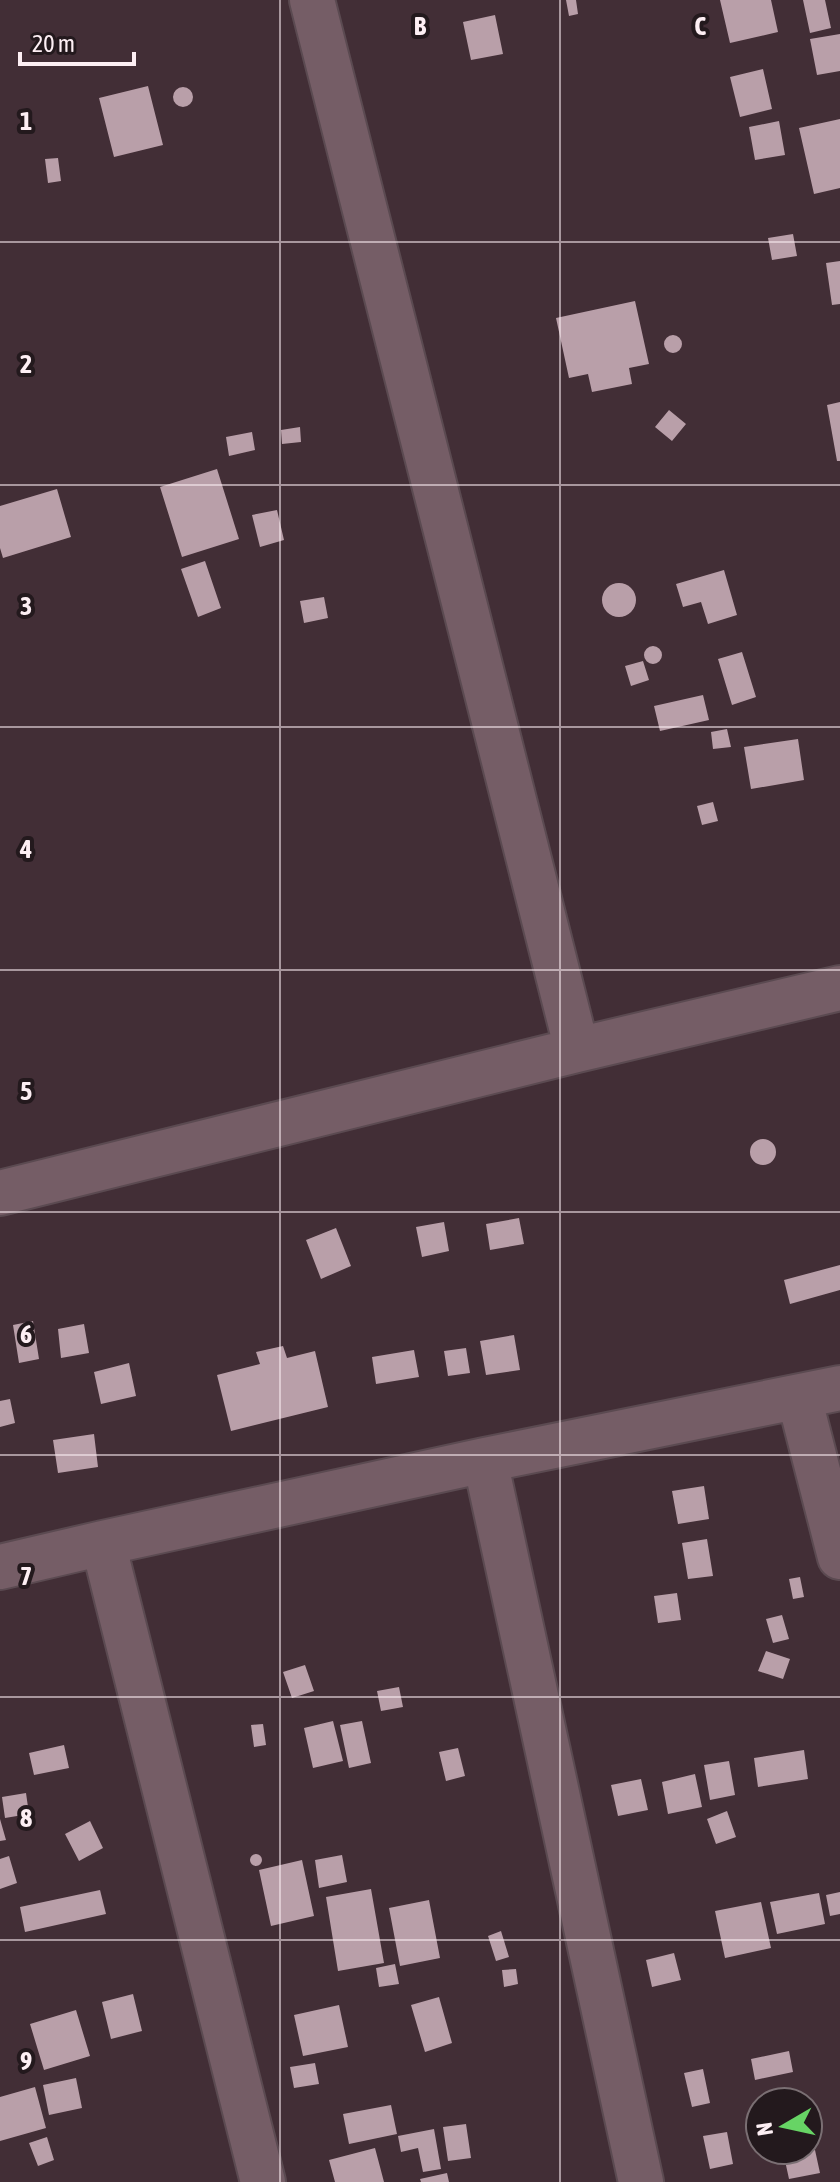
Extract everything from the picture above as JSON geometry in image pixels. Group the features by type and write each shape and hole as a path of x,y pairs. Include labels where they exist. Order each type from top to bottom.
{"street":[{"path":"312,0 577,1050"},
{"path":"0,1193 840,988"},
{"path":"0,1567 485,1460 820,1392 840,1557"},
{"path":"485,1460 641,2182"},
{"path":"103,1543 263,2182"}],"building":[{"path":"566,0 576,0 578,14 569,16"},
{"path":"720,0 771,0 778,32 730,43"},
{"path":"803,0 825,0 831,28 810,33"},
{"path":"495,15 503,54 471,60 463,22"},
{"path":"840,34 840,71 817,75 810,39"},
{"path":"763,69 772,109 740,117 730,77"},
{"path":"148,86 163,145 114,157 99,98"},
{"path":"183,87 190,90 193,97 190,104 183,107 176,104 173,97 176,90"},
{"path":"840,119 840,188 814,194 799,128"},
{"path":"779,121 785,155 755,160 749,127"},
{"path":"58,158 61,181 48,183 45,159"},
{"path":"793,234 797,256 772,260 768,238"},
{"path":"840,261 840,304 832,305 826,263"},
{"path":"635,301 649,364 629,368 632,384 592,392 588,374 569,378 556,318"},
{"path":"673,335 682,344 673,353 664,344"},
{"path":"840,402 840,461 837,461 827,405"},
{"path":"669,410 686,424 672,441 655,427"},
{"path":"300,427 301,442 282,444 281,430"},
{"path":"252,432 255,450 229,456 226,437"},
{"path":"217,469 239,539 182,557 160,487"},
{"path":"57,489 71,537 3,558 0,548 0,506"},
{"path":"277,510 284,540 260,547 252,515"},
{"path":"205,561 221,608 198,617 181,569"},
{"path":"724,570 737,615 708,624 701,602 683,607 676,584"},
{"path":"619,583 631,588 636,600 631,612 619,617 607,612 602,600 607,588"},
{"path":"324,597 328,618 304,623 300,601"},
{"path":"653,646 662,655 653,664 644,655"},
{"path":"742,652 756,697 732,705 718,659"},
{"path":"643,661 649,680 631,686 625,666"},
{"path":"703,695 709,720 660,731 654,706"},
{"path":"727,729 731,747 713,749 711,732"},
{"path":"798,739 804,780 751,789 744,747"},
{"path":"713,802 718,821 702,825 697,806"},
{"path":"763,1139 772,1143 776,1152 772,1161 763,1165 754,1161 750,1152 754,1143"},
{"path":"519,1218 524,1244 490,1250 486,1224"},
{"path":"444,1222 449,1251 422,1257 416,1227"},
{"path":"336,1228 351,1266 321,1279 306,1240"},
{"path":"840,1265 840,1290 790,1304 784,1280"},
{"path":"33,1321 39,1359 19,1363 13,1325"},
{"path":"84,1324 89,1353 61,1358 58,1329"},
{"path":"514,1335 520,1370 486,1375 480,1341"},
{"path":"283,1346 287,1358 315,1351 328,1407 231,1431 217,1375 260,1364 256,1352"},
{"path":"466,1348 470,1373 448,1376 444,1351"},
{"path":"414,1350 419,1377 376,1384 372,1357"},
{"path":"129,1363 136,1396 101,1404 94,1372"},
{"path":"10,1399 15,1423 0,1427 0,1401"},
{"path":"94,1434 98,1467 58,1473 53,1440"},
{"path":"704,1486 709,1519 678,1524 672,1491"},
{"path":"707,1539 713,1576 688,1579 682,1543"},
{"path":"800,1577 804,1597 793,1599 789,1579"},
{"path":"677,1593 681,1620 658,1623 654,1596"},
{"path":"782,1615 789,1639 773,1643 766,1619"},
{"path":"766,1651 790,1659 783,1679 758,1671"},
{"path":"305,1665 314,1691 292,1698 283,1672"},
{"path":"399,1687 403,1707 381,1711 377,1691"},
{"path":"333,1721 343,1761 313,1768 304,1728"},
{"path":"362,1721 371,1763 349,1768 340,1725"},
{"path":"263,1724 266,1745 254,1747 251,1725"},
{"path":"64,1745 69,1768 34,1775 29,1753"},
{"path":"458,1748 465,1776 446,1781 439,1752"},
{"path":"804,1750 808,1779 758,1787 754,1758"},
{"path":"729,1761 735,1795 710,1800 704,1765"},
{"path":"695,1774 702,1807 668,1814 662,1782"},
{"path":"641,1779 648,1810 618,1816 611,1785"},
{"path":"26,1793 29,1814 5,1818 2,1797"},
{"path":"727,1811 736,1837 716,1844 707,1819"},
{"path":"0,1819 6,1840 0,1841"},
{"path":"90,1821 103,1848 79,1861 65,1834"},
{"path":"251,1855 261,1855 261,1865 251,1865"},
{"path":"342,1855 347,1882 319,1888 315,1860"},
{"path":"9,1856 17,1883 0,1889 0,1859"},
{"path":"302,1860 314,1916 271,1926 259,1870"},
{"path":"371,1889 384,1963 338,1971 326,1897"},
{"path":"100,1890 106,1914 25,1932 20,1907"},
{"path":"840,1892 840,1914 830,1916 826,1895"},
{"path":"819,1893 825,1924 777,1934 770,1902"},
{"path":"429,1900 440,1958 400,1966 389,1908"},
{"path":"761,1902 771,1948 725,1958 715,1911"},
{"path":"501,1931 509,1957 496,1961 488,1936"},
{"path":"674,1953 681,1980 652,1987 646,1960"},
{"path":"395,1964 399,1984 379,1987 376,1968"},
{"path":"516,1969 518,1984 504,1987 502,1970"},
{"path":"133,1994 142,2031 111,2039 102,2002"},
{"path":"439,1997 452,2043 425,2052 411,2005"},
{"path":"339,2005 348,2047 303,2056 294,2015"},
{"path":"76,2010 90,2056 44,2070 30,2024"},
{"path":"789,2051 793,2072 755,2080 751,2059"},
{"path":"315,2063 319,2084 294,2088 290,2067"},
{"path":"703,2069 710,2103 692,2107 684,2073"},
{"path":"76,2078 82,2108 49,2115 43,2085"},
{"path":"35,2087 46,2128 0,2141 0,2097"},
{"path":"391,2105 397,2134 349,2144 343,2114"},
{"path":"466,2124 471,2158 448,2161 443,2127"},
{"path":"434,2129 441,2169 423,2172 418,2148 401,2152 398,2136"},
{"path":"727,2132 733,2164 710,2169 703,2136"},
{"path":"47,2137 54,2160 38,2166 29,2143"},
{"path":"375,2148 384,2182 335,2182 329,2160"},
{"path":"786,2166 818,2166 820,2173 789,2179"},
{"path":"447,2173 449,2182 421,2182 420,2179"}]}
